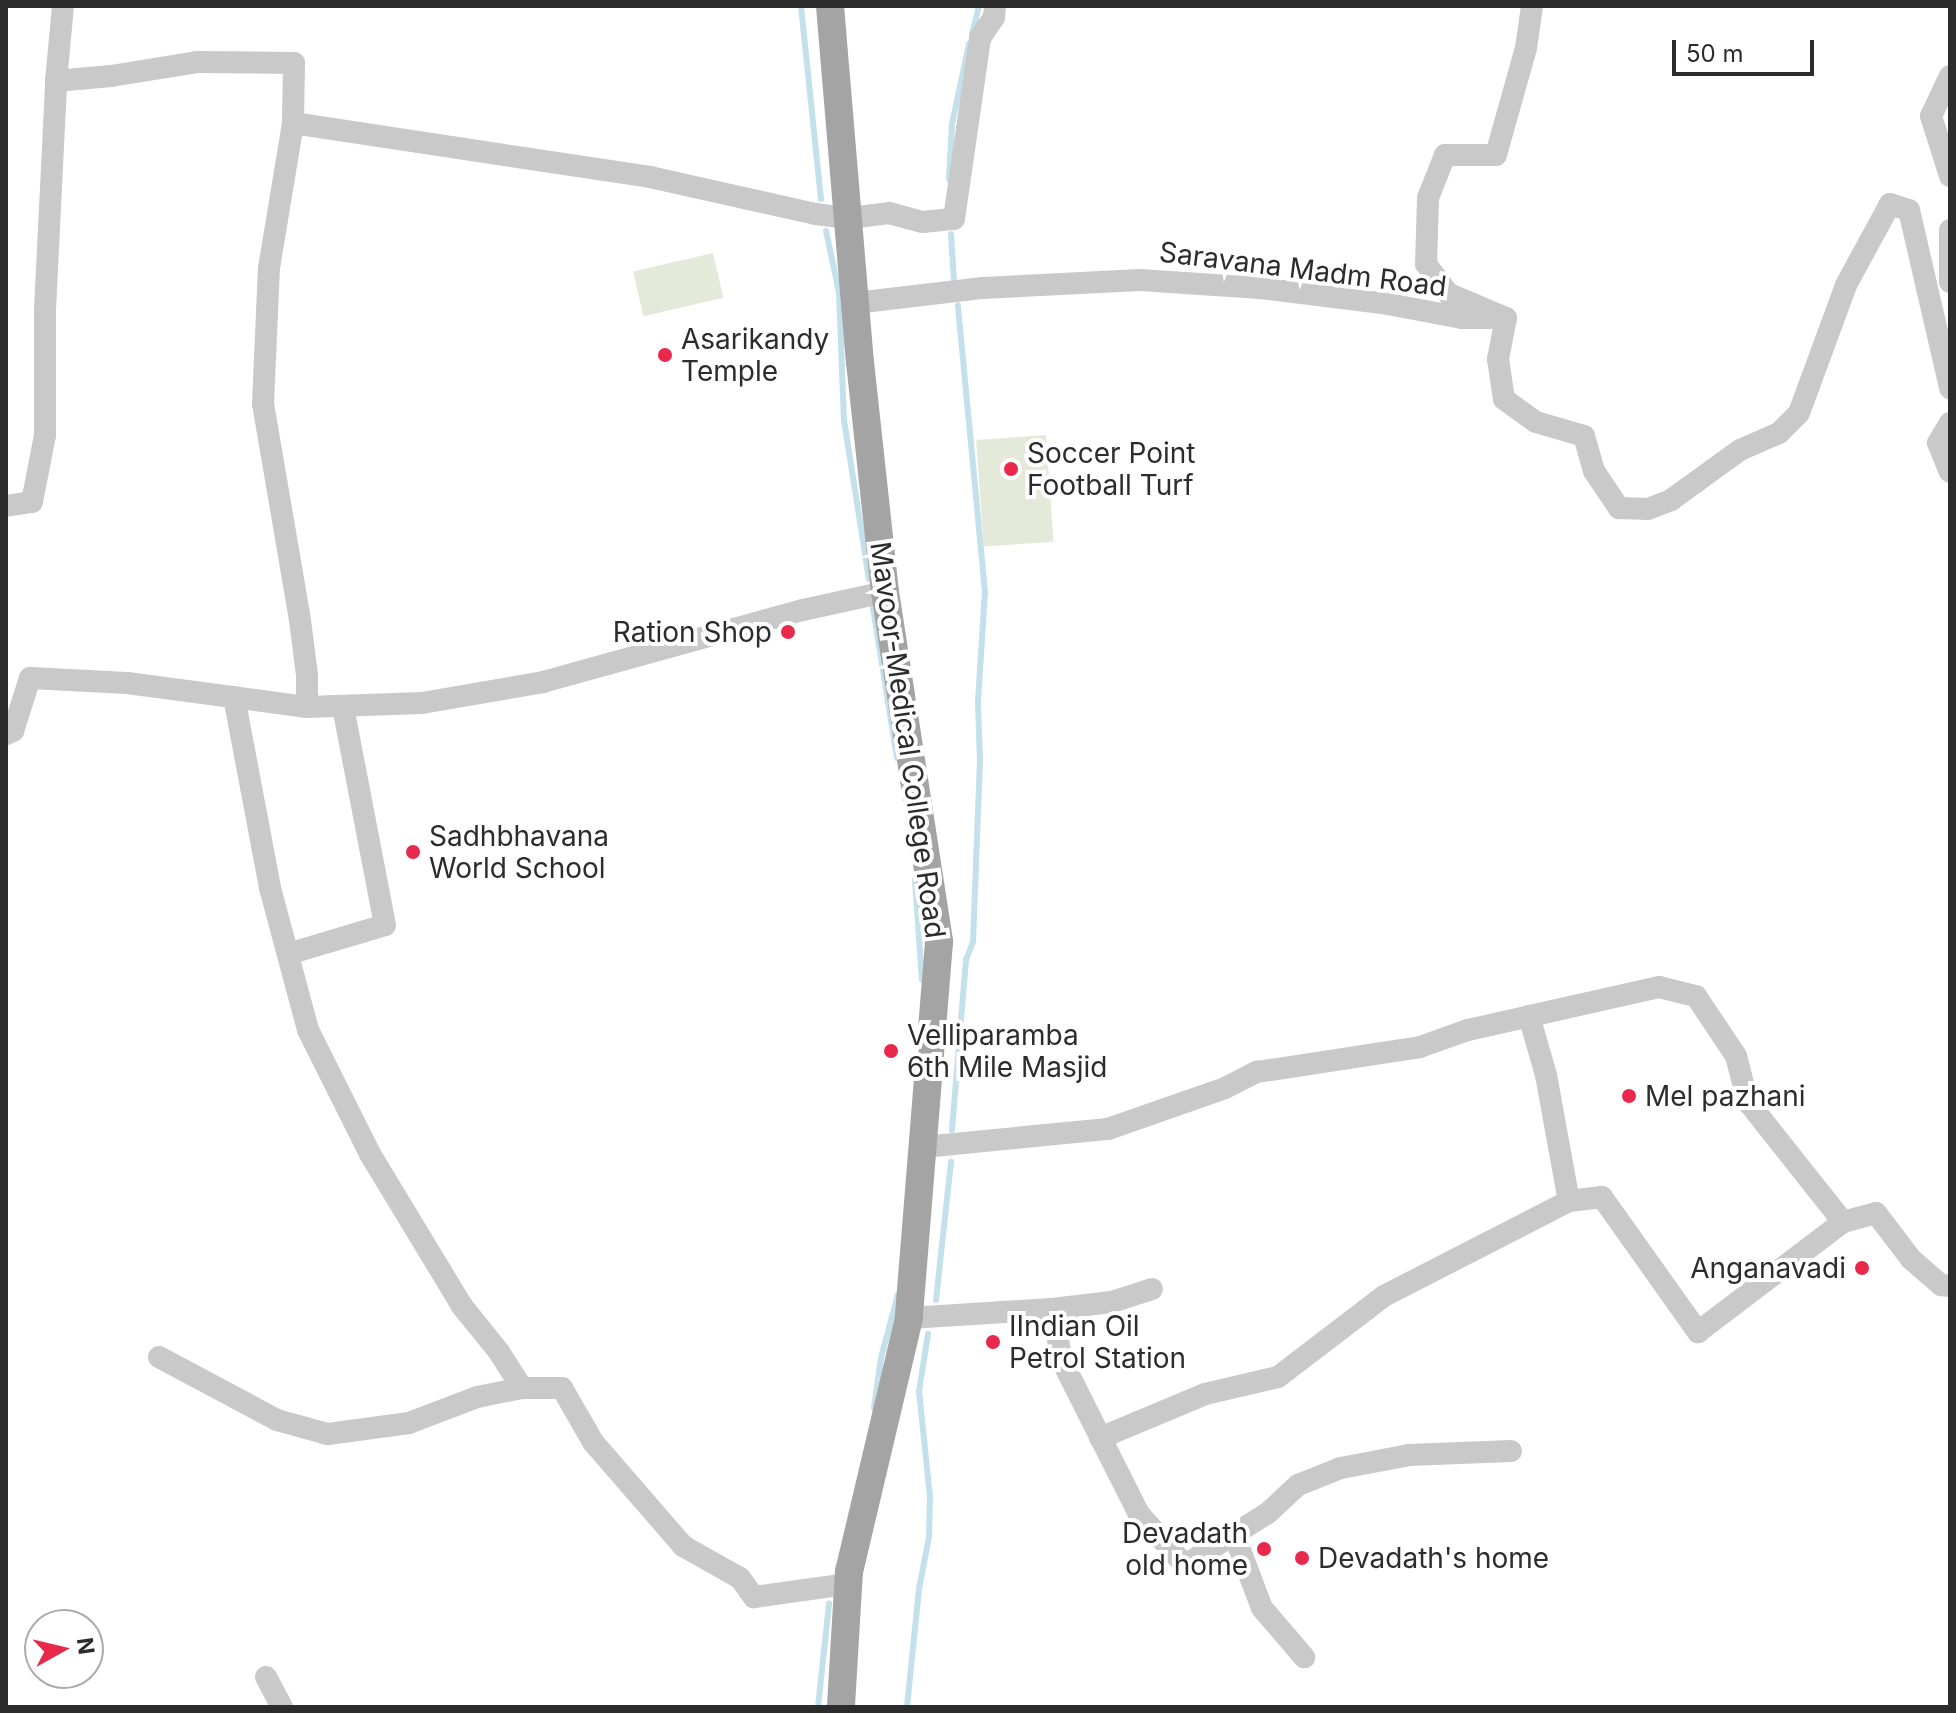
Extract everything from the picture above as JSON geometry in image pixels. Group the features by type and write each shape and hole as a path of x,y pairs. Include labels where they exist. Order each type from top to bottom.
{"main road":[{"name":"Mavoor-Medical College Road","path":"830,6 855,303 885,592 939,942 909,1318 848,1584 841,1707"}],"street":[{"path":"6,506 32,502 45,435 45,297 63,6"},
{"path":"293,123 650,177 849,218 889,213 923,222 954,219 980,38 994,17 995,6"},
{"path":"1532,6 1526,48 1496,155 1445,155 1428,198 1426,264 1449,294 1506,318 1498,359 1504,399 1536,422 1584,436 1594,471 1619,508 1648,509 1671,500 1740,450 1779,433 1799,413 1846,285 1890,204 1909,210 1950,388"},
{"path":"56,81 197,62 294,63 293,123 269,268 263,404 300,620 307,675 307,707"},
{"path":"1950,76 1931,116 1950,176"},
{"path":"1950,230 1950,282"},
{"name":"Saravana Madm Road","path":"855,303 983,288 1140,280 1317,295 1462,318 1506,318"},
{"path":"1950,423 1938,443 1950,472"},
{"path":"8,732 30,678 127,683 307,707 422,703 543,682 803,610 885,592"},
{"path":"234,697 270,888 308,1030 370,1154 462,1306 499,1352 522,1388"},
{"path":"288,954 385,925 343,706"},
{"path":"923,1147 1108,1129 1225,1088 1257,1072 1420,1047 1468,1030 1659,987 1696,996 1736,1056 1748,1102 1843,1222"},
{"path":"1529,1016 1546,1075 1569,1201"},
{"path":"1100,1438 1205,1394 1278,1377 1384,1296 1569,1201 1602,1197 1698,1332 1843,1222 1876,1213 1911,1259 1941,1285 1950,1286"},
{"path":"909,1318 1112,1302 1152,1289"},
{"path":"1052,1309 1062,1361 1139,1514 1185,1565 1268,1513 1298,1485 1341,1468 1409,1455 1511,1451"},
{"path":"159,1357 277,1420 328,1434 409,1423 477,1397 522,1388 562,1388 593,1442 683,1546 740,1578 754,1597 848,1584"},
{"path":"1234,1534 1262,1608 1304,1657"},
{"path":"266,1677 282,1707"}],"green space":[{"path":"713,253 723,298 643,316 633,271"},
{"path":"1046,435 1053,542 984,547 976,440"}],"waterway":[{"path":"801,6 821,199"},
{"path":"972,34 979,6"},
{"path":"949,179 952,124 969,44"},
{"path":"826,231 839,292 844,420 869,579"},
{"path":"951,234 954,280"},
{"path":"952,1130 966,960 973,942 980,762 978,702 985,592 958,305"},
{"path":"873,608 897,758"},
{"path":"915,880 922,980"},
{"path":"936,1300 951,1162"},
{"path":"874,1408 881,1358 898,1294"},
{"path":"907,1707 919,1589 929,1537 930,1497 919,1391 928,1334"},
{"path":"818,1707 829,1604"}],"place":[{"name":"Asarikandy Temple","path":"665,355"},
{"name":"Soccer Point Football Turf","path":"1011,469"},
{"name":"Ration Shop","path":"788,632"},
{"name":"Sadhbhavana World School","path":"413,852"},
{"name":"Velliparamba 6th Mile Masjid","path":"891,1051"},
{"name":"Mel pazhani","path":"1629,1096"},
{"name":"Anganavadi","path":"1862,1268"},
{"name":"IIndian Oil Petrol Station","path":"993,1342"},
{"name":"Devadath old home","path":"1264,1549"},
{"name":"Devadath's home","path":"1302,1558"}]}
